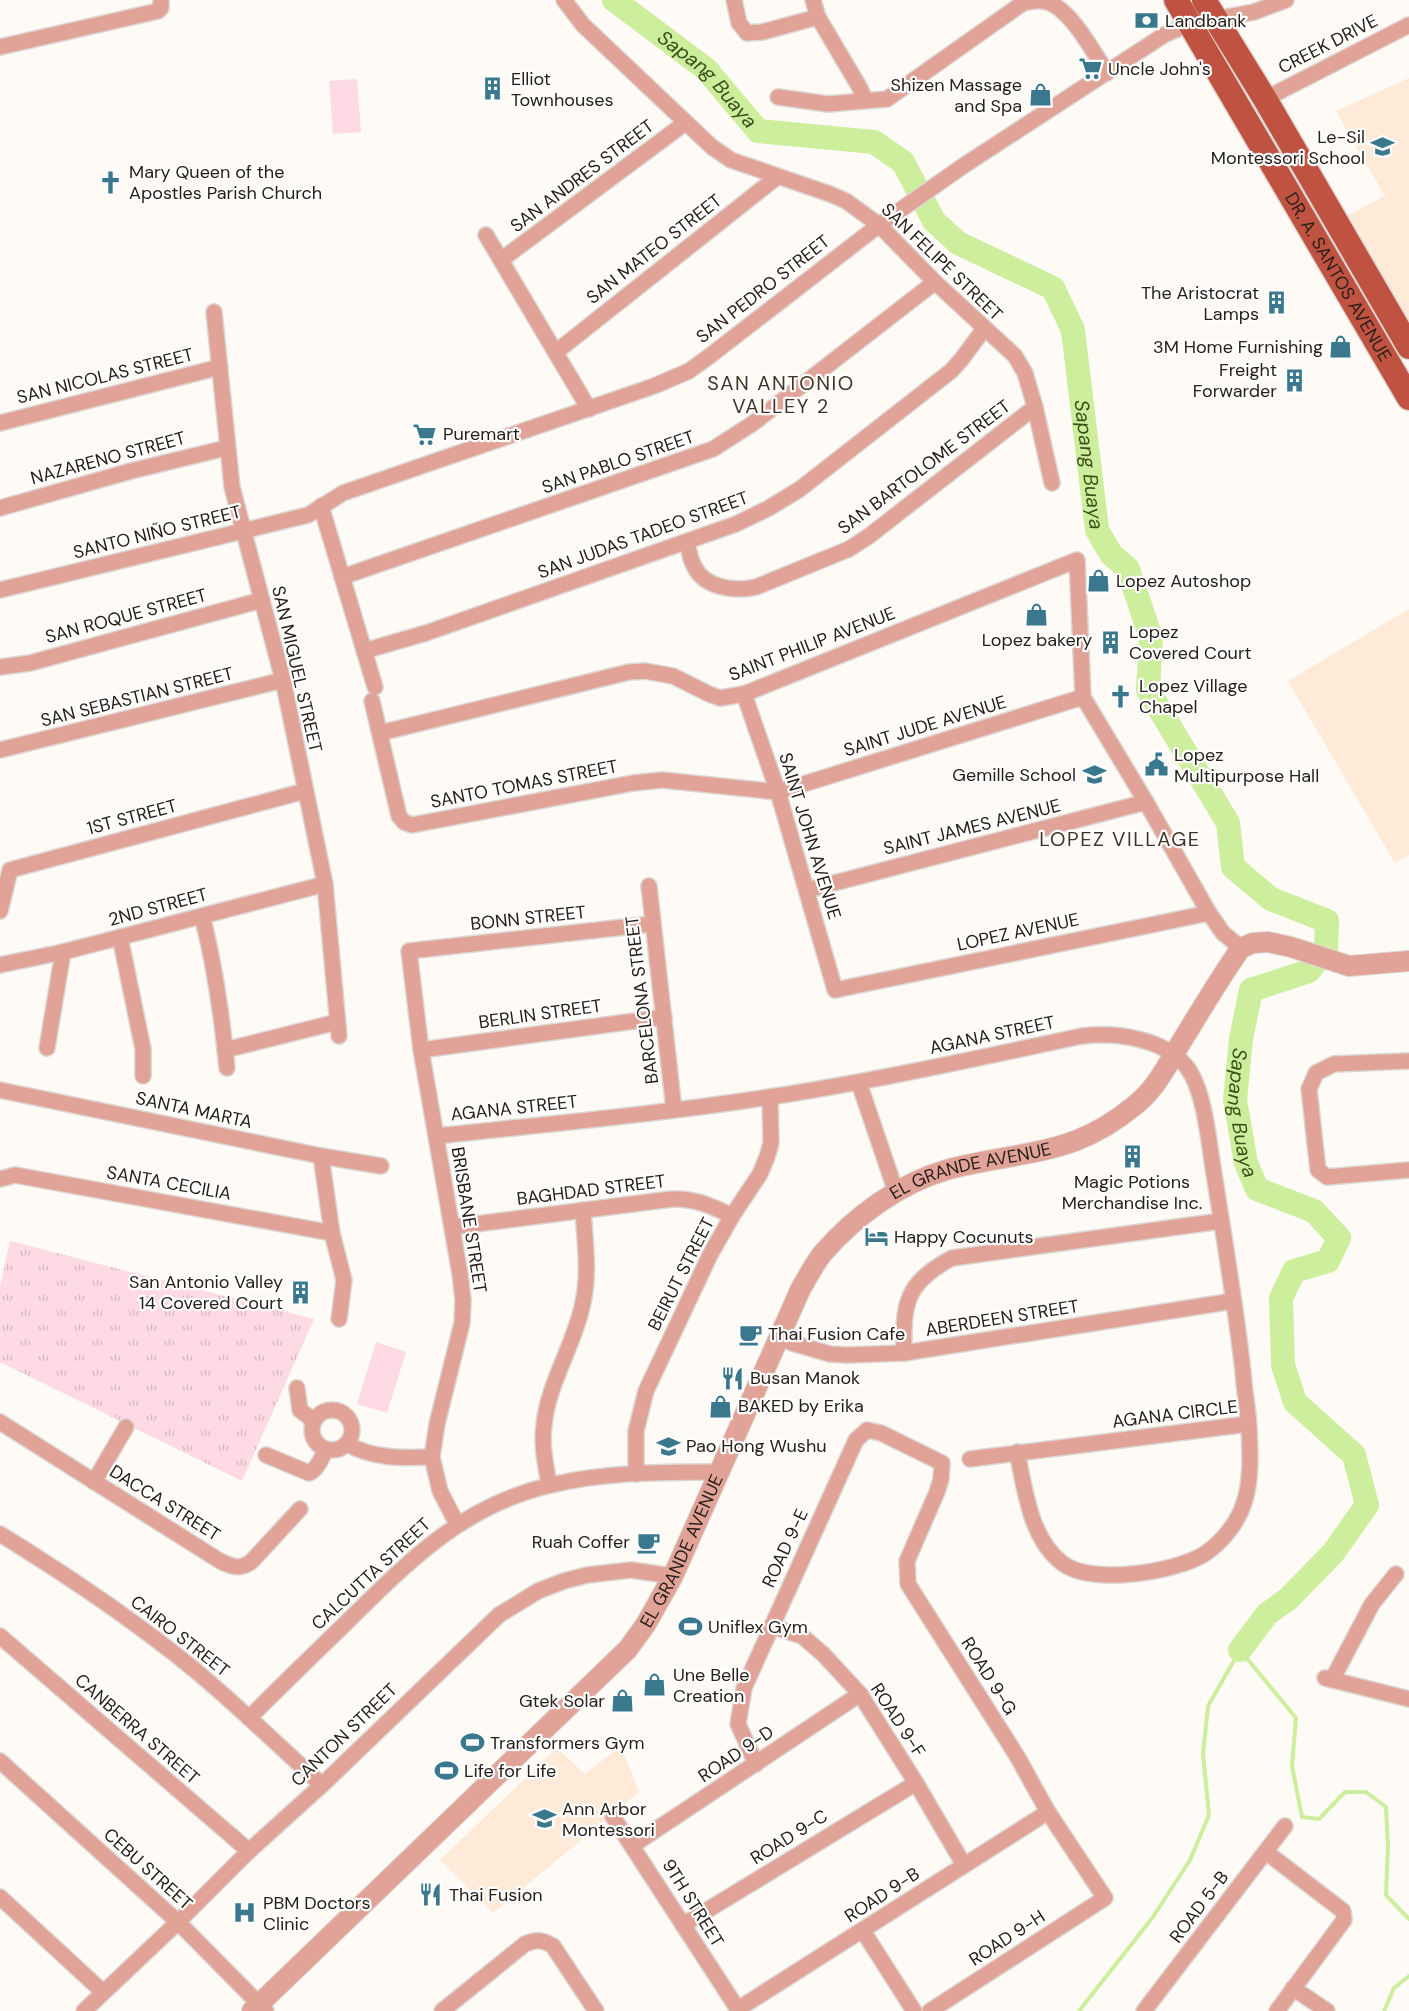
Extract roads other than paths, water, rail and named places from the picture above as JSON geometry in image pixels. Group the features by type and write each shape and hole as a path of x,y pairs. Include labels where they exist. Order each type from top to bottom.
{"main road":[{"name":"DR. A. SANTOS AVENUE","path":"1176,0 1409,398"},
{"name":"DR. A. SANTOS AVENUE","path":"1209,9 1265,99 1409,347"}],"street":[{"name":"SAN FELIPE STREET","path":"564,0 583,25 712,147 731,160 846,201 879,225 935,282 1015,356 1025,373 1035,407 1052,483"},
{"path":"734,0 739,23 747,33 762,32 818,17"},
{"path":"813,0 818,17 866,100"},
{"path":"778,97 828,104 887,99 1023,3 1043,0 1058,8 1073,22 1107,73"},
{"name":"SAN PEDRO STREET","path":"321,506 343,493 589,409 689,370 929,189 1164,35 1189,24 1209,9 1254,12 1286,0"},
{"path":"0,47 158,11 161,4"},
{"name":"CREEK DRIVE","path":"1265,99 1409,25"},
{"name":"SAN ANDRES STREET","path":"501,260 685,123"},
{"name":"SAN MATEO STREET","path":"555,352 777,177"},
{"path":"486,235 589,409"},
{"name":"SAN PABLO STREET","path":"342,577 713,449 752,424 935,282"},
{"name":"SAN MIGUEL STREET","path":"214,312 226,448 232,487 283,680 325,884 338,1029 225,1050"},
{"name":"SAN JUDAS TADEO STREET","path":"364,651 426,633 687,543 769,508 800,489 951,371 962,360 984,329"},
{"name":"SAN NICOLAS STREET","path":"0,423 220,367"},
{"name":"SAN BARTOLOME STREET","path":"687,543 694,567 721,588 740,591 756,587 849,549 869,536 1035,407"},
{"name":"NAZARENO STREET","path":"0,508 131,471 226,448"},
{"name":"SANTO TOMAS STREET","path":"321,506 364,651 399,816 404,822 412,825 633,783 662,780 778,792"},
{"name":"SANTO NIÑO STREET","path":"0,590 308,515 321,506"},
{"name":"SAINT PHILIP AVENUE","path":"380,733 629,672 645,671 673,676 720,698 744,694 1077,560 1083,697"},
{"name":"SAN ROQUE STREET","path":"0,667 30,663 262,600"},
{"name":"SAN SEBASTIAN STREET","path":"0,750 283,680"},
{"name":"SAINT JOHN AVENUE","path":"744,694 778,792 835,990"},
{"path":"1083,697 1209,913 1229,927 1244,947 1268,942 1348,966 1409,962"},
{"name":"SAINT JUDE AVENUE","path":"778,792 1083,697"},
{"name":"1ST STREET","path":"0,911 10,870 305,791"},
{"name":"SAINT JAMES AVENUE","path":"807,890 1146,802"},
{"name":"2ND STREET","path":"0,965 63,952 325,884"},
{"name":"BARCELONA STREET","path":"649,886 674,1110"},
{"name":"LOPEZ AVENUE","path":"835,990 1209,913"},
{"path":"202,916 212,953 223,1020 227,1068"},
{"name":"BONN STREET","path":"409,951 652,924"},
{"path":"120,937 143,1049 143,1076"},
{"name":"EL GRANDE AVENUE","path":"259,2009 628,1648 651,1617 673,1576 778,1336 801,1288 822,1254 866,1213 896,1192 922,1178 948,1170 1057,1147 1098,1130 1136,1105 1153,1087 1228,966 1244,947"},
{"name":"BRISBANE STREET","path":"409,951 421,1050 463,1300 462,1323 437,1424 432,1457 440,1491 457,1524"},
{"path":"47,1048 63,952"},
{"name":"BERLIN STREET","path":"421,1050 664,1017"},
{"name":"AGANA STREET","path":"437,1136 770,1097 859,1083 1082,1036 1098,1034 1140,1039 1182,1061 1190,1072 1200,1095 1233,1301 1248,1424"},
{"path":"1409,1061 1334,1064 1316,1073 1309,1089 1318,1170 1327,1176 1409,1170"},
{"path":"859,1083 896,1192"},
{"name":"SANTA MARTA","path":"0,1090 321,1156 381,1166"},
{"name":"BEIRUT STREET","path":"636,1474 636,1431 646,1391 698,1279 732,1216 760,1174 771,1143 770,1097"},
{"path":"321,1156 333,1233 344,1280 339,1319"},
{"name":"SANTA CECILIA","path":"0,1179 15,1175 333,1233"},
{"name":"BAGHDAD STREET","path":"452,1227 684,1199 699,1202 732,1216"},
{"path":"549,1485 543,1447 543,1428 547,1406 582,1307 587,1274 583,1210"},
{"path":"904,1353 903,1318 913,1290 925,1276 952,1258 1221,1221"},
{"name":"ABERDEEN STREET","path":"778,1336 801,1346 830,1354 904,1353 1233,1301"},
{"path":"297,1388 300,1410 314,1421"},
{"path":"327,1410 344,1413 352,1428 347,1444 338,1450 321,1447 314,1438 312,1426 317,1416 327,1410"},
{"name":"DACCA STREET","path":"0,1422 220,1561 238,1568 252,1561 300,1509"},
{"name":"AGANA CIRCLE","path":"970,1459 1017,1452 1248,1424 1249,1480 1245,1502 1238,1519 1206,1553 1158,1570 1124,1575 1099,1575 1080,1572 1064,1565 1051,1553 1041,1537 1026,1497 1017,1452"},
{"path":"94,1482 126,1427"},
{"name":"ROAD 9-E","path":"756,1764 738,1724 744,1688 856,1440 867,1430 881,1433 942,1463"},
{"path":"347,1444 383,1457 432,1457"},
{"path":"266,1455 309,1473 317,1465 326,1449"},
{"name":"ROAD 9-G","path":"942,1463 937,1492 907,1561 908,1584 1017,1756 1048,1812 1105,1898"},
{"name":"CALCUTTA STREET","path":"249,1718 406,1564 457,1524 485,1509 549,1485 583,1479 636,1474 718,1472"},
{"name":"CAIRO STREET","path":"0,1534 81,1585 153,1638 249,1718 322,1785"},
{"name":"CANTON STREET","path":"84,2011 249,1851 322,1785 499,1615 538,1591 564,1581 597,1573 631,1570 673,1576"},
{"path":"1396,1574 1372,1604 1329,1679 1409,1699"},
{"name":"ROAD 9-F","path":"771,1626 802,1636 823,1654 860,1694 964,1865"},
{"name":"CANBERRA STREET","path":"0,1636 249,1851"},
{"name":"ROAD 9-D","path":"633,1845 860,1694"},
{"name":"CEBU STREET","path":"0,1761 178,1922 259,2009"},
{"name":"ROAD 9-C","path":"683,1925 916,1783"},
{"name":"ROAD 9-B","path":"738,2010 1048,1812"},
{"name":"9TH STREET","path":"613,1817 738,2010"},
{"name":"ROAD 5-B","path":"1144,2011 1285,1826"},
{"path":"1266,1852 1343,1911 1344,1920 1276,2011"},
{"path":"0,1897 103,1992"},
{"name":"ROAD 9-H","path":"930,2011 1105,1898"},
{"path":"863,1931 914,2011"},
{"path":"442,2011 525,1944 535,1940 544,1941 553,1946 560,1954 596,2011"},
{"path":"1293,1988 1327,2011"}],"waterway":[{"name":"Sapang Buaya","path":"614,0 706,69 758,131 874,142 903,162 934,221 958,243 1053,288 1073,330 1097,530 1111,554 1128,569 1151,638 1148,690 1228,823 1233,867 1271,899 1327,921 1326,949 1309,971 1251,990 1241,1039 1235,1100 1246,1163 1257,1189 1314,1211 1339,1238 1328,1261 1294,1271 1281,1298 1283,1365 1295,1402 1354,1455 1367,1505 1333,1553 1288,1599 1267,1614 1240,1650"},
{"name":"Sapang Buaya","path":"1079,2011 1153,1917 1190,1860 1209,1815 1203,1754 1208,1706 1240,1650 1296,1718 1292,1766 1302,1817 1319,1819 1345,1792 1366,1792 1386,1807 1388,1846 1386,1895 1409,1919"},
{"path":"1384,2011 1394,1988 1409,1976"}],"place":[{"name":"Landbank","path":"1147,21"},
{"name":"Uncle John's","path":"1090,69"},
{"name":"Elliot Townhouses","path":"493,89"},
{"name":"Shizen Massage and Spa","path":"1040,95"},
{"name":"Le-Sil Montessori School","path":"1383,147"},
{"name":"Mary Queen of the Apostles Parish Church","path":"111,182"},
{"name":"The Aristocrat Lamps","path":"1277,303"},
{"name":"3M Home Furnishing","path":"1341,347"},
{"name":"Freight Forwarder","path":"1295,380"},
{"name":"Puremart","path":"425,434"},
{"name":"Lopez Autoshop","path":"1098,581"},
{"name":"Lopez bakery","path":"1037,614"},
{"name":"Lopez Covered Court","path":"1111,642"},
{"name":"Lopez Village Chapel","path":"1121,696"},
{"name":"Lopez Multipurpose Hall","path":"1156,765"},
{"name":"Gemille School","path":"1094,775"},
{"name":"Magic Potions Merchandise Inc.","path":"1132,1156"},
{"name":"Happy Cocunuts","path":"876,1237"},
{"name":"San Antonio Valley 14 Covered Court","path":"301,1292"},
{"name":"Thai Fusion Cafe","path":"750,1334"},
{"name":"Busan Manok","path":"732,1378"},
{"name":"BAKED by Erika","path":"720,1406"},
{"name":"Pao Hong Wushu","path":"668,1446"},
{"name":"Ruah Coffer","path":"648,1542"},
{"name":"Uniflex Gym","path":"690,1627"},
{"name":"Une Belle Creation","path":"655,1685"},
{"name":"Gtek Solar","path":"623,1701"},
{"name":"Transformers Gym","path":"472,1743"},
{"name":"Life for Life","path":"446,1771"},
{"name":"Ann Arbor Montessori","path":"544,1819"},
{"name":"Thai Fusion","path":"431,1895"},
{"name":"PBM Doctors Clinic","path":"245,1913"}],"district":[{"name":"SAN ANTONIO VALLEY 2","path":"781,394"},
{"name":"LOPEZ VILLAGE","path":"1120,839"}]}
